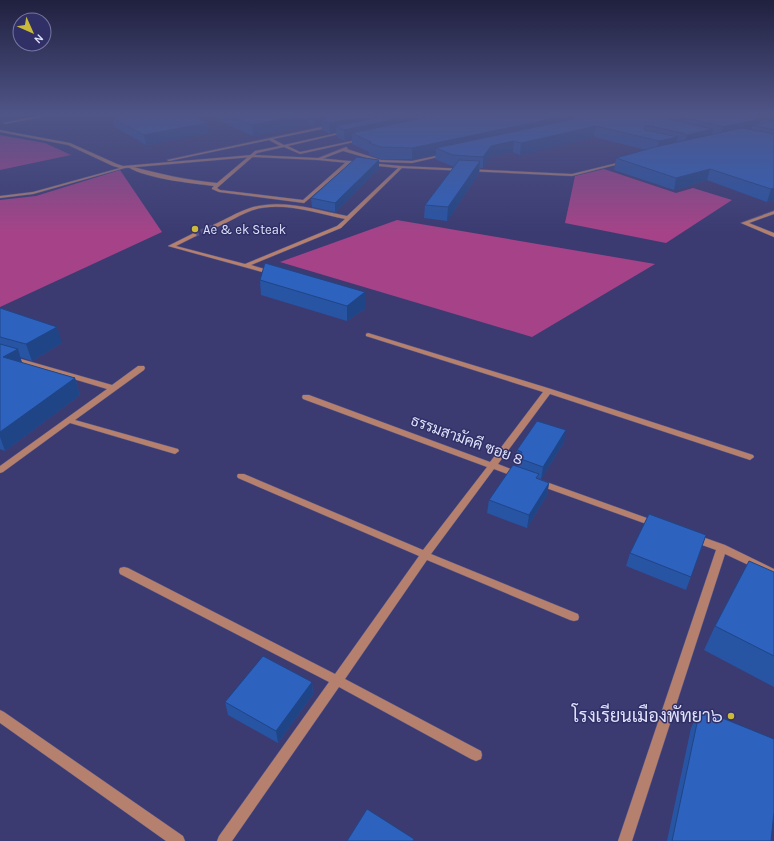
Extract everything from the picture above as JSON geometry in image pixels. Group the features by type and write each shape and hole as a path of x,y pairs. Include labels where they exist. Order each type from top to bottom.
{"street":[{"path":"91,154 123,167 252,156 318,159 401,167 572,175 632,160"},
{"path":"169,160 196,154"},
{"path":"318,159 329,154"},
{"path":"359,154 382,161 412,162 450,154"},
{"path":"252,156 214,188 219,191 304,202 348,162"},
{"path":"0,197 33,193 123,167"},
{"path":"130,167 177,180 218,185"},
{"path":"245,266 339,227 401,167"},
{"path":"215,226 251,209 267,207 296,208 349,218"},
{"path":"774,212 744,223 774,235"},
{"path":"194,235 171,246 281,275"},
{"path":"368,335 750,456"},
{"path":"0,356 113,388"},
{"path":"0,470 141,368"},
{"path":"224,841 338,681 425,555 548,391"},
{"name":"ธรรมสามัคคี ซอย 8","path":"306,397 492,466 662,526"},
{"path":"68,420 175,452"},
{"path":"241,476 574,617"},
{"path":"684,534 722,548 774,573"},
{"path":"626,841 722,548"},
{"path":"124,571 338,681 476,755"},
{"path":"0,716 178,841"}],"shaded area":[{"path":"0,154 71,155 0,170"},
{"path":"604,169 676,193 693,188 732,200 666,243 565,223 575,176"},
{"path":"120,170 162,232 0,307 0,200 36,196"},
{"path":"397,220 655,264 532,337 280,262"}],"building":[{"path":"451,154 485,154 483,157"},
{"path":"629,154 774,154 774,188 771,189 710,169 676,178 616,158"},
{"path":"357,157 379,160 335,203 311,198"},
{"path":"459,160 480,161 448,207 425,205"},
{"path":"265,263 365,292 347,306 260,280"},
{"path":"0,308 57,327 26,344 0,337"},
{"path":"0,344 18,349 3,357 75,378 0,432"},
{"path":"537,421 566,430 543,467 518,458 522,452 517,450"},
{"path":"513,465 539,474 536,478 549,483 529,515 489,500"},
{"path":"649,514 706,535 691,577 630,553"},
{"path":"749,561 774,572 774,656 715,626"},
{"path":"263,656 312,682 276,731 225,702"},
{"path":"700,709 774,739 774,812 771,841 672,841"},
{"path":"367,809 414,839 413,841 347,841"}],"tunnel":[{"path":"194,235 215,226"}],"place":[{"name":"Ae & ek Steak","path":"195,229"},
{"name":"โรงเรียนเมืองพัทยา๖","path":"731,716"}]}
